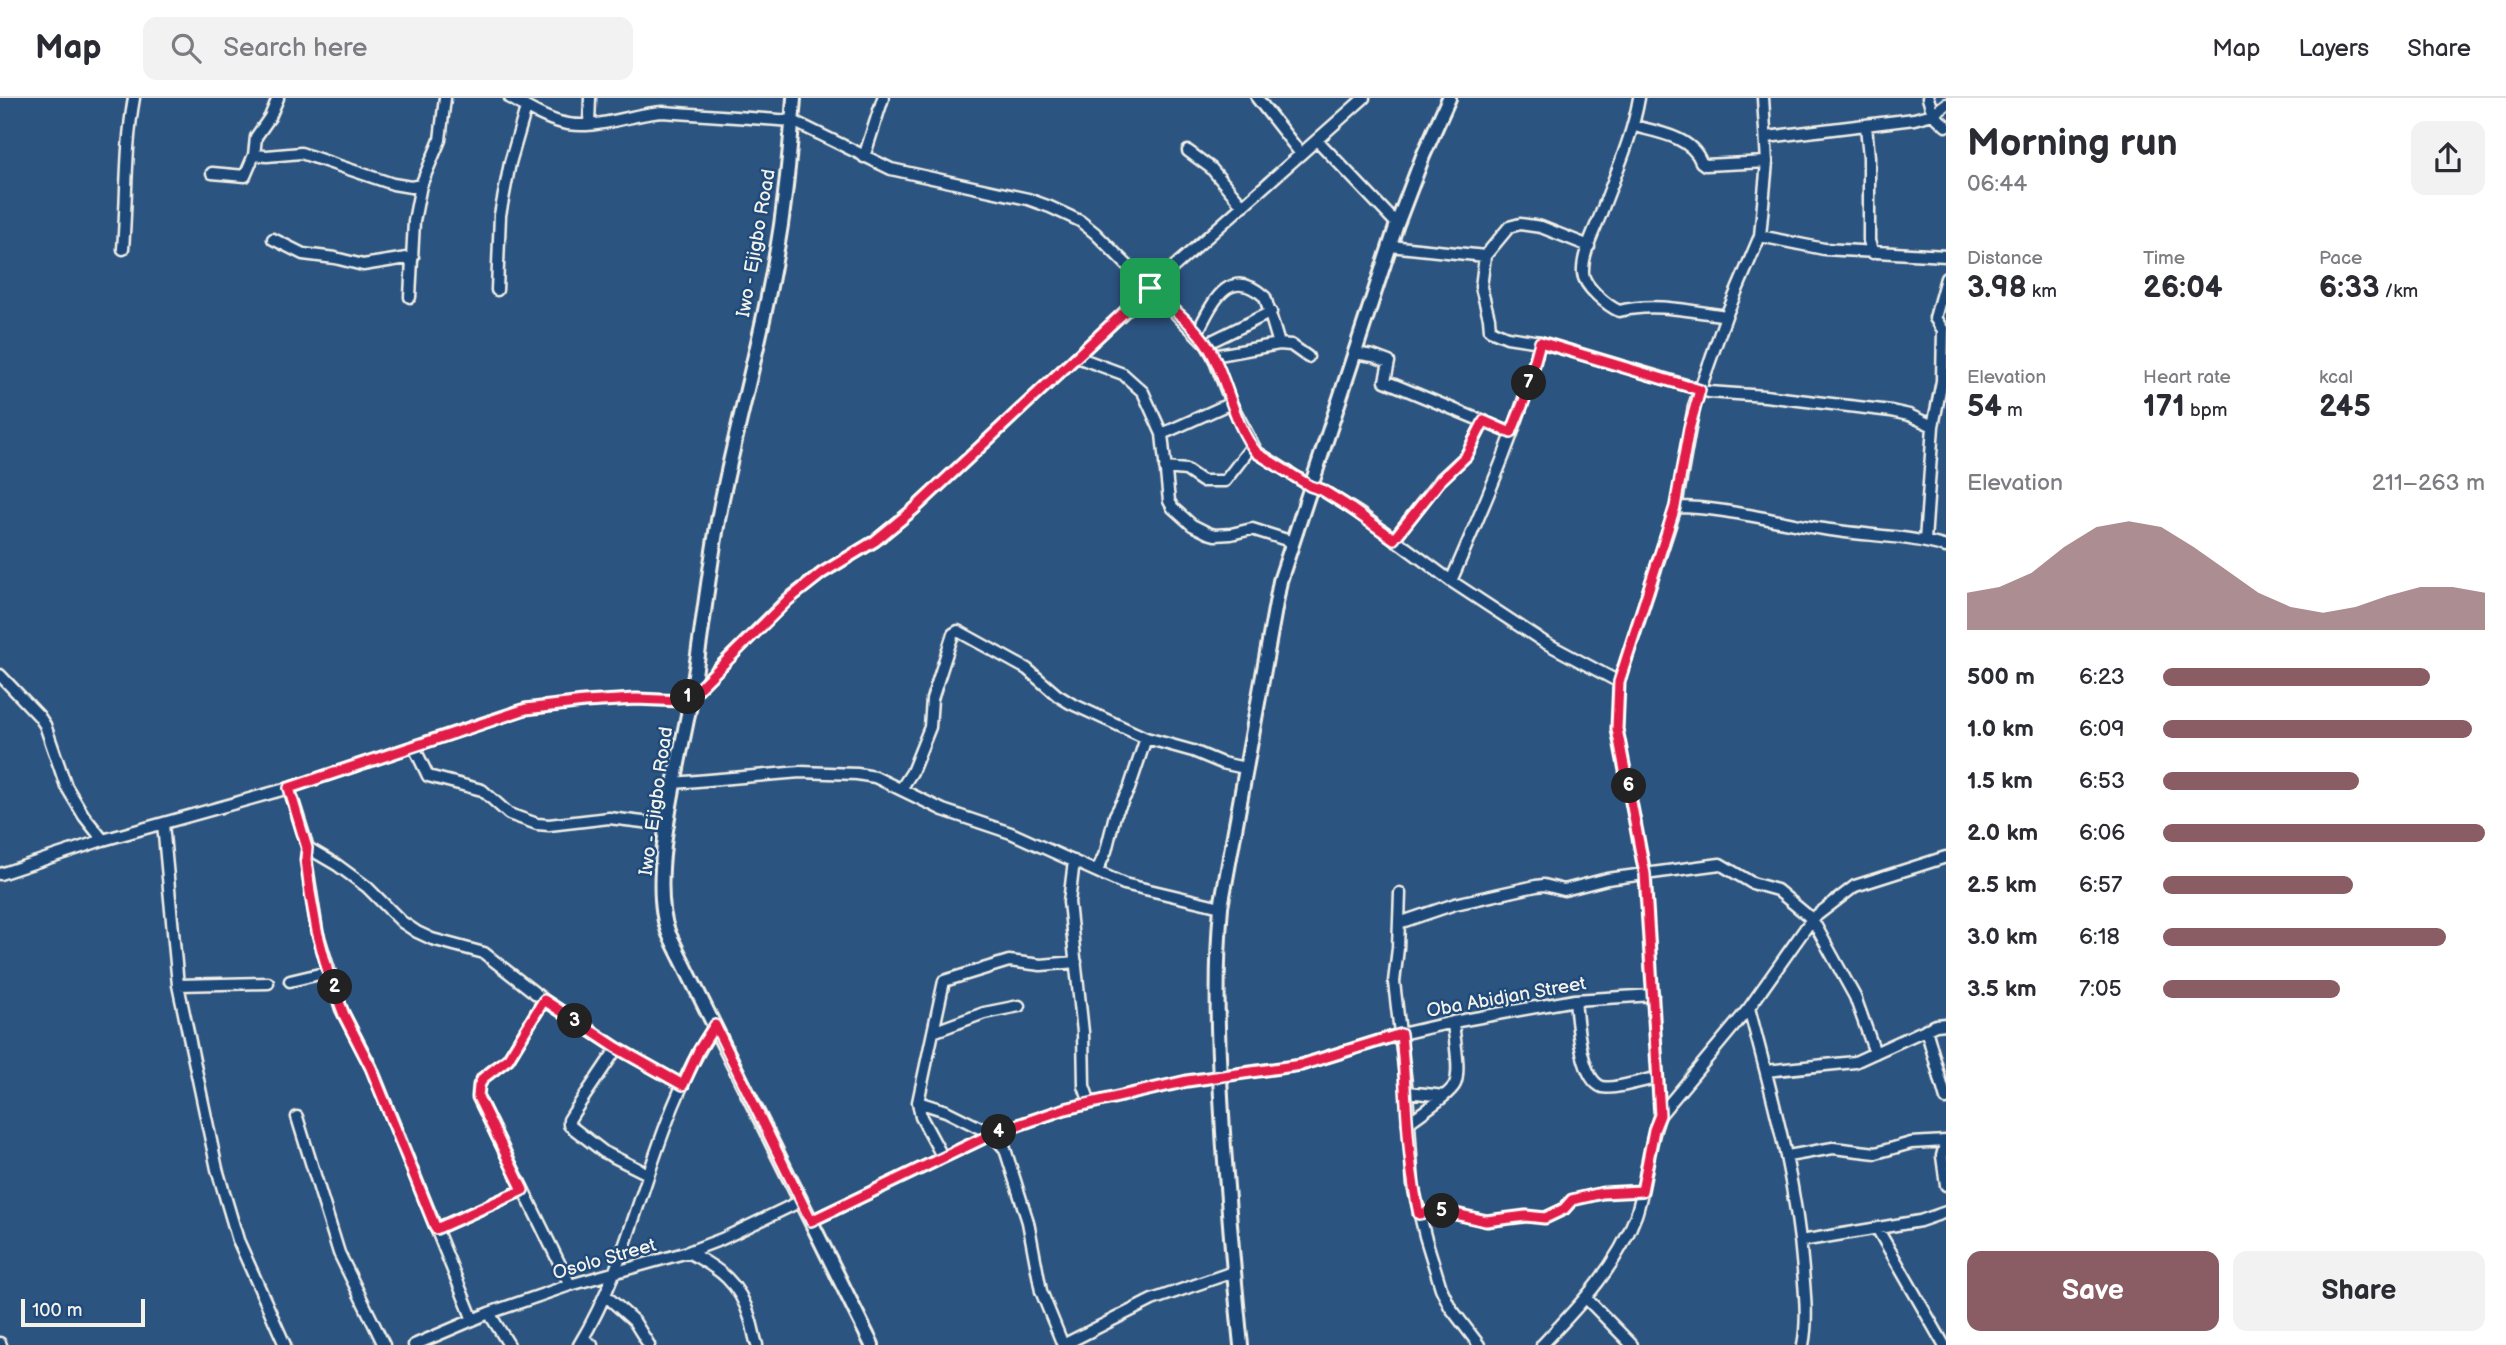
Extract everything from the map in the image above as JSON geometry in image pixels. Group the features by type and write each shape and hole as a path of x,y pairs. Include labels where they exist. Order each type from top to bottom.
{"main road":[{"name":"Iwo - Ejigbo Road","path":"794,98 781,223 753,367 722,502 692,695 674,783 662,885 666,925 872,1345"},
{"path":"1241,1345 1219,1075 1218,943 1245,768 1274,605 1310,486 1397,224 1423,156 1450,98"}],"street":[{"path":"123,249 125,171 134,98"},
{"path":"212,173 245,176 254,155 256,137 270,117 278,98"},
{"path":"410,298 414,221 421,185 440,140 445,98"},
{"path":"510,98 559,122 589,124 662,111 793,121 864,157 901,172 1028,199 1068,214 1095,233 1206,344 1252,446 1265,458 1343,503 1451,581 1544,642 1619,682"},
{"path":"589,124 590,98"},
{"path":"864,157 883,98"},
{"path":"1257,98 1301,154"},
{"path":"0,874 103,840 289,788 526,709 636,699 683,701 788,600 822,573 875,541 914,509 1150,288 1364,98"},
{"path":"1639,98 1634,126 1589,246 1582,271 1584,280 1619,311 1632,306 1650,305 1726,316"},
{"path":"1660,1115 1645,874 1617,729 1619,682 1675,507 1689,429 1700,390 1726,316 1760,236 1767,162 1763,98"},
{"path":"1928,98 1933,114 1946,126"},
{"path":"1767,137 1866,126 1933,114 1946,104"},
{"path":"497,290 500,215 510,163 526,108"},
{"path":"1634,126 1663,133 1688,144 1696,149 1701,162 1705,164 1767,162"},
{"path":"1866,126 1869,157 1869,241 1873,253"},
{"path":"1317,140 1397,224"},
{"path":"1188,151 1211,168 1243,206"},
{"path":"254,155 301,153 393,184 411,187 421,185"},
{"path":"1589,246 1541,227 1514,225 1499,237 1485,256 1481,287 1490,330 1507,337 1540,342 1700,390 1891,411 1909,415 1933,426"},
{"path":"1760,236 1815,248 1946,256"},
{"path":"273,239 303,254 342,259 363,265 413,257"},
{"path":"1390,246 1485,256"},
{"path":"1925,541 1933,426 1942,389 1945,330 1935,318 1946,278"},
{"path":"1197,333 1220,293 1236,284 1244,285 1265,297 1279,344"},
{"path":"1206,344 1271,312"},
{"path":"1451,581 1493,484 1524,401 1540,342"},
{"path":"1213,356 1279,344 1291,345 1308,357"},
{"path":"1354,353 1389,362 1385,381 1511,433"},
{"path":"1077,357 1127,377 1143,392 1163,434 1169,501 1192,525 1215,536 1252,529 1293,542"},
{"path":"1163,434 1231,404"},
{"path":"1394,539 1440,481 1466,456 1484,421"},
{"path":"1165,468 1186,470 1202,481 1225,481 1252,446"},
{"path":"1675,507 1717,510 1826,530 1925,541 1946,547"},
{"path":"901,789 912,772 930,727 932,699 953,634 958,631 1027,668 1070,703 1146,738 1245,768"},
{"path":"0,675 40,716 66,786 84,816 103,840"},
{"path":"1097,871 1106,850 1115,815 1129,789 1146,738"},
{"path":"414,747 428,776 482,790 509,814 537,824 609,818 668,825"},
{"path":"674,783 800,772 875,776 943,810 1011,833 1125,884 1222,907"},
{"path":"289,788 307,848 310,892 328,972 344,1015 371,1068 473,1320"},
{"path":"163,824 178,985 227,1208 238,1240 285,1345"},
{"path":"307,848 368,887 409,927 432,939 484,953 544,1000 617,1048 683,1085"},
{"path":"1542,1345 1586,1298 1623,1244 1636,1213 1654,1130 1660,1115 1749,1008 1812,919 1854,886 1946,857"},
{"path":"1074,861 1069,902 1083,1032 1084,1086 1090,1103"},
{"path":"1399,923 1455,904 1536,886 1544,885 1564,890 1606,879 1720,864 1752,883 1782,893 1812,919 1855,997 1875,1054"},
{"path":"1400,893 1394,982 1407,1092 1413,1186 1441,1288 1450,1307 1479,1345"},
{"path":"943,1156 921,1117 918,1102 943,984 947,979 1009,961 1041,965 1076,962"},
{"path":"290,981 328,972"},
{"path":"178,985 268,983"},
{"name":"Oba Abidjan Street","path":"811,1221 992,1134 1065,1109 1219,1075 1301,1065 1401,1034 1453,1022 1575,1000 1653,995"},
{"path":"544,1000 508,1059 483,1078 478,1097 570,1285"},
{"path":"1575,1000 1582,1056 1596,1083 1608,1088 1657,1078"},
{"path":"933,1032 984,1013 1018,1006"},
{"path":"1749,1008 1788,1156 1801,1241 1806,1328 1803,1345"},
{"path":"1408,1123 1444,1096 1455,1083 1457,1073 1453,1022"},
{"path":"1766,1071 1856,1062 1936,1024 1946,1024"},
{"path":"592,1345 581,1341 614,1273 648,1174 683,1085 699,1050 715,1025"},
{"path":"1926,1029 1946,1099"},
{"path":"617,1048 569,1120 569,1125 604,1152 648,1174"},
{"path":"1407,1092 1444,1096"},
{"path":"1658,1092 1675,1096"},
{"path":"918,1102 946,1111 992,1134 1005,1149 1028,1222 1041,1291 1063,1345 1152,1300 1233,1272"},
{"path":"297,1117 339,1253 384,1345"},
{"path":"1788,1156 1833,1148 1876,1153 1911,1143 1946,1141 1942,1156 1946,1185"},
{"path":"436,1229 523,1190"},
{"path":"1419,1214 1438,1210 1486,1221 1526,1216 1545,1218 1564,1209 1572,1200 1602,1193 1642,1191"},
{"name":"Osolo Street","path":"415,1345 489,1313 570,1285 688,1252 722,1239 801,1201"},
{"path":"1801,1241 1920,1221 1946,1212"},
{"path":"1877,1228 1944,1345"},
{"path":"688,1252 728,1277 745,1306 757,1345"},
{"path":"605,1295 634,1321 649,1345"},
{"path":"1586,1298 1632,1345"},
{"path":"489,1313 509,1345"}],"route":[{"path":"1150,288 1206,344 1231,404 1257,453 1343,503 1394,539 1440,481 1466,456 1484,421 1511,433 1524,401 1540,342 1700,390 1689,429 1675,507 1619,682 1616,709 1617,729 1632,795 1645,874 1660,1115 1654,1130 1642,1191 1602,1193 1572,1200 1564,1209 1545,1218 1526,1216 1479,1221 1438,1210 1419,1214 1410,1159 1401,1034 1301,1065 1219,1075 1065,1109 992,1134 811,1221 715,1025 699,1050 683,1085 617,1048 544,1000 508,1059 483,1078 479,1086 478,1097 523,1190 436,1229 371,1068 344,1015 328,972 310,892 307,848 289,788 526,709 636,699 683,701 788,600 822,573 875,541 914,509 1150,288"}]}
